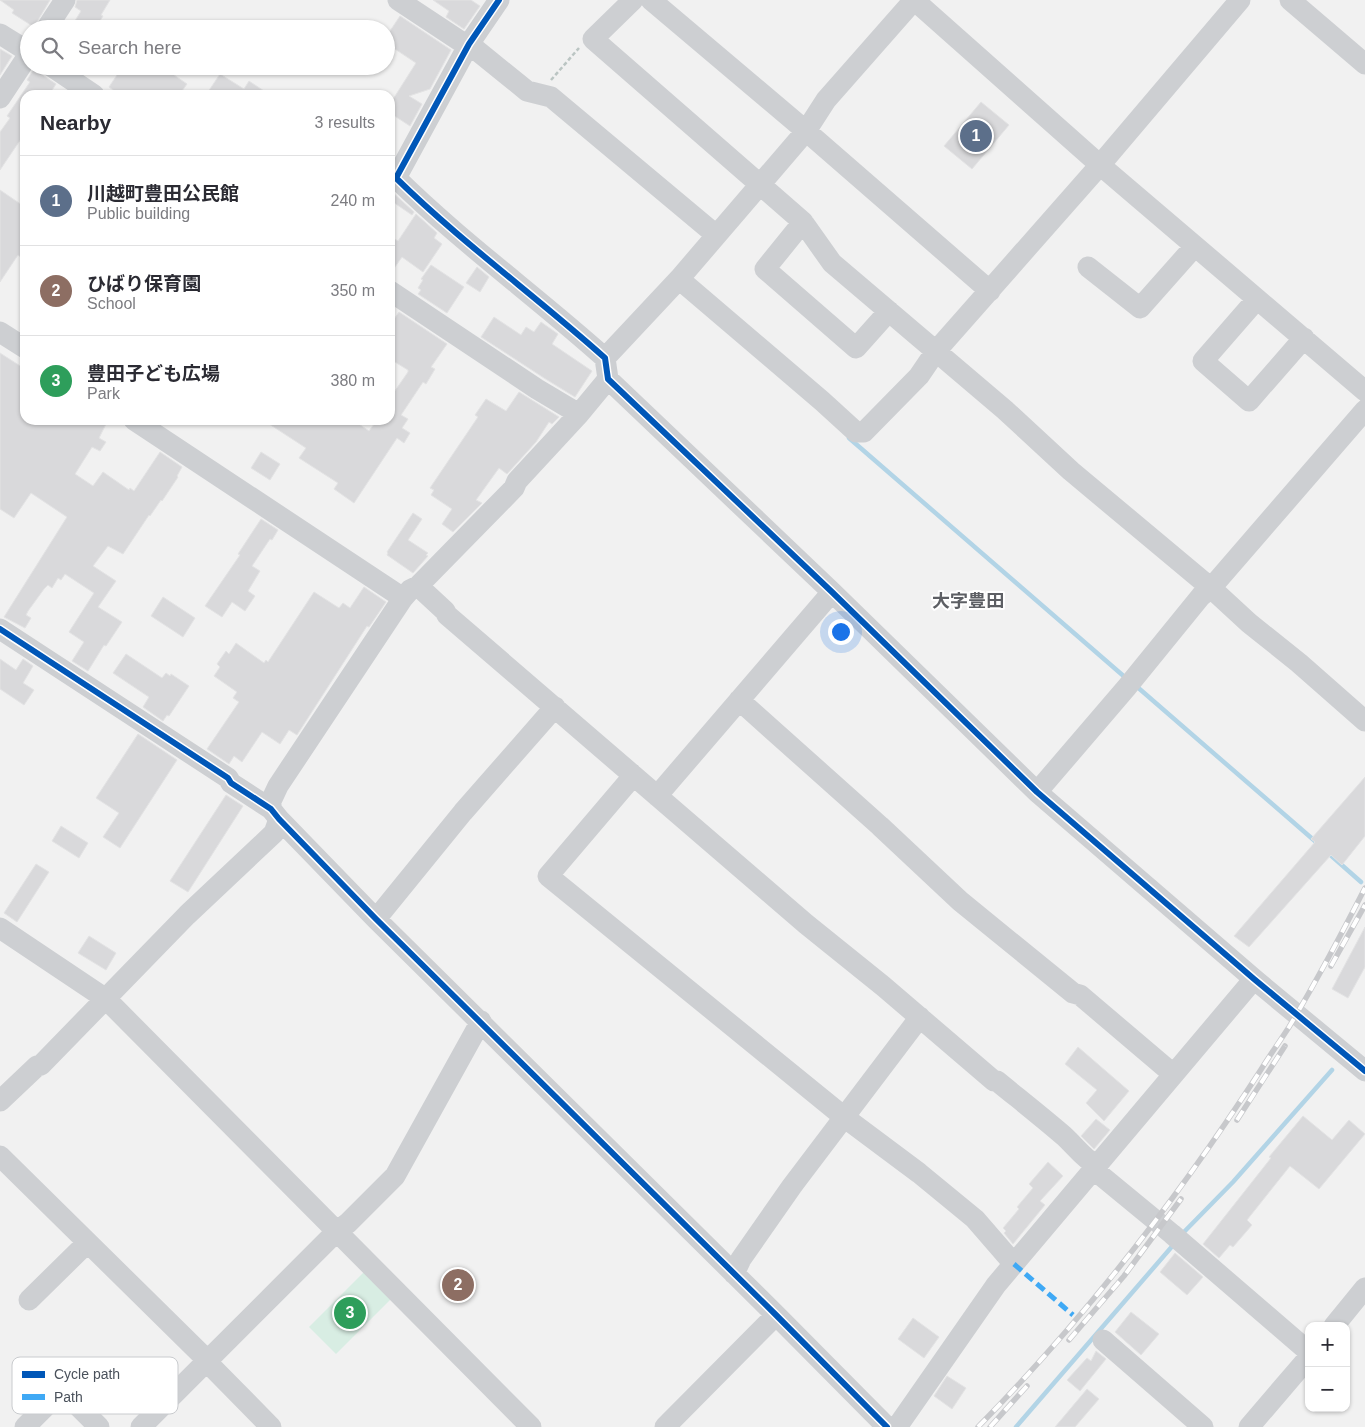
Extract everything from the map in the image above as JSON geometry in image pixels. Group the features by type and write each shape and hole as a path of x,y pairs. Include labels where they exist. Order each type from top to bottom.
{"street":[{"path":"52,20 65,0"},
{"path":"398,0 463,43 469,44 527,91 551,97 716,235"},
{"path":"499,0 469,44 396,178 422,204 559,317 606,369 1037,792 1254,979 1365,1071"},
{"path":"633,0 593,39 803,222 832,262 1005,410 1071,471 1211,588 1249,623 1365,721"},
{"path":"651,0 806,131 990,291"},
{"path":"0,1101 37,1066 41,1065 187,915 274,832 275,814 271,801 278,786 410,592 514,488 516,481 579,414 606,369 679,279 806,131 826,100 914,0 1100,165 1365,390"},
{"path":"679,279 856,432 864,432 919,376 936,351 1100,165 1240,0"},
{"path":"1290,0 1365,64"},
{"path":"0,34 20,47"},
{"path":"0,98 20,67"},
{"path":"64,75 86,90"},
{"path":"803,222 765,269 856,348 889,311"},
{"path":"1088,267 1140,308 1195,246"},
{"path":"395,294 537,390 579,414"},
{"path":"1257,299 1203,361 1249,401 1304,338"},
{"path":"0,332 20,345"},
{"path":"1037,792 1201,596 1211,588 1365,410"},
{"path":"142,425 410,592 445,611 806,924 920,1017 994,1081 1048,1122 1077,1148 1088,1162 1305,1349"},
{"path":"657,796 832,592"},
{"path":"0,628 228,778 231,783 275,814 376,919 887,1427"},
{"path":"738,700 880,826 960,901 1073,993 1080,995 1173,1074"},
{"path":"376,919 463,812 555,706"},
{"path":"631,773 628,782 548,876 844,1117 919,1173 975,1219 1014,1264"},
{"path":"0,928 106,999 531,1427"},
{"path":"897,1427 996,1285 1254,979"},
{"path":"734,1274 741,1259 844,1117 920,1017"},
{"path":"178,1389 395,1176 481,1022"},
{"path":"0,1156 201,1354 271,1427"},
{"path":"29,1300 87,1243"},
{"path":"1337,1322 1365,1288"},
{"path":"665,1427 776,1315"},
{"path":"1103,1340 1203,1427"},
{"path":"1249,1427 1305,1362"},
{"path":"25,1427 38,1414"},
{"path":"86,1414 99,1427"},
{"path":"141,1427 154,1414"}],"path":[{"path":"551,97 544,87 585,42 593,39"}],"green space":[{"path":"364,1272 391,1299 336,1354 309,1327"}],"building":[{"path":"0,0 50,0 38,20 23,20 12,13 14,10"},
{"path":"77,0 110,0 101,15 103,16 101,20 76,20 81,11 75,7"},
{"path":"433,0 471,0 480,6 464,29 446,17 449,11"},
{"path":"400,16 451,50 430,89 409,96 422,104 410,126 395,116 395,96 416,63 395,49 395,24"},
{"path":"0,49 12,56 0,75"},
{"path":"30,75 43,75 56,84 52,90 25,90 30,82 27,80"},
{"path":"117,75 174,75 187,84 183,90 113,90 109,87"},
{"path":"219,75 222,75 244,89 249,81 262,90 209,90"},
{"path":"20,97 20,140 0,170 0,132 10,118 7,116"},
{"path":"981,102 1009,125 972,169 944,146"},
{"path":"0,190 20,204 20,256 18,255 0,282"},
{"path":"395,195 414,212 412,215 395,203"},
{"path":"416,214 437,233 434,238 442,244 423,272 402,257 395,267 395,239 398,241"},
{"path":"431,265 464,287 447,313 418,294 421,290 418,288 423,280 421,279"},
{"path":"477,267 489,277 480,292 466,283"},
{"path":"399,312 447,344 431,367 435,369 426,384 423,382 401,415 408,419 402,428 410,433 404,443 397,438 354,503 334,489 338,483 299,458 306,448 271,425 360,425 369,431 373,425 395,425 395,391 408,370 395,362 395,318"},
{"path":"494,317 521,335 526,327 534,332 541,322 558,334 552,344 592,371 575,397 481,337"},
{"path":"0,353 20,366 20,425 106,425 99,438 106,442 100,451 92,447 75,474 93,486 103,472 129,490 130,488 134,491 160,452 182,467 178,477 162,501 149,515 123,554 108,546 93,566 116,581 98,607 122,622 106,646 104,645 88,671 72,661 84,642 69,632 94,593 65,574 61,580 58,578 52,588 48,585 44,589 26,615 31,618 25,628 4,617 67,517 31,493 14,518 0,509"},
{"path":"519,392 559,417 552,424 549,422 536,442 507,474 499,468 476,500 482,503 453,532 442,524 452,509 431,495 434,490 430,488 478,417 475,415 486,399 506,411"},
{"path":"261,452 280,464 270,480 251,468"},
{"path":"413,513 422,519 408,540 428,553 426,555 428,556 413,573 387,555 387,552"},
{"path":"261,519 278,530 252,566 260,571 248,591 255,596 245,611 232,602 222,617 205,606 240,555 238,554"},
{"path":"364,587 386,602 369,627 367,626 297,735 289,730 280,744 262,732 242,762 234,756 229,764 207,749 239,702 233,698 237,692 214,676 220,667 217,664 226,651 229,654 236,643 264,663 266,660 268,662 314,592 339,608 343,603 350,608"},
{"path":"163,597 195,618 183,637 151,616"},
{"path":"126,654 162,678 166,673 170,676 171,674 189,686 169,716 167,715 163,721 143,707 149,697 113,673"},
{"path":"0,659 16,670 23,659 33,666 23,683 34,690 24,705 0,689"},
{"path":"138,734 177,760 120,848 103,837 119,813 96,798"},
{"path":"1365,777 1365,836 1342,865 1331,855 1249,947 1234,936 1315,842 1311,839"},
{"path":"226,795 243,806 188,892 170,881"},
{"path":"61,826 88,843 79,858 52,841"},
{"path":"36,864 49,872 17,922 4,913"},
{"path":"1365,927 1365,967 1348,998 1332,989"},
{"path":"89,936 116,953 106,970 78,953"},
{"path":"1078,1047 1129,1091 1104,1121 1086,1103 1097,1090 1065,1064"},
{"path":"1303,1116 1332,1140 1349,1120 1365,1134 1319,1189 1290,1166 1247,1220 1252,1225 1233,1247 1230,1245 1219,1258 1203,1244 1271,1158 1269,1157"},
{"path":"1096,1119 1110,1130 1094,1149 1081,1136"},
{"path":"1048,1162 1063,1176 1040,1201 1045,1205 1013,1244 1004,1233 1006,1231 1003,1228 1033,1188 1029,1184"},
{"path":"1175,1253 1203,1277 1187,1295 1160,1272"},
{"path":"1131,1312 1159,1334 1141,1355 1115,1332"},
{"path":"913,1318 939,1337 924,1358 898,1339"},
{"path":"1096,1351 1106,1359 1080,1391 1067,1380 1087,1358 1091,1361"},
{"path":"947,1376 966,1388 952,1409 934,1396"},
{"path":"1087,1389 1099,1399 1075,1427 1055,1427"}],"waterway":[{"path":"849,438 1127,679"},
{"path":"1135,685 1316,842"},
{"path":"1327,852 1361,882"},
{"path":"1181,1235 1233,1182 1332,1070"},
{"path":"1016,1427 1175,1243"}],"railway":[{"path":"978,1427 1018,1386 1093,1300 1164,1210 1198,1163 1289,1027 1365,888"},
{"path":"1331,966 1365,905"},
{"path":"1237,1120 1285,1046"},
{"path":"1069,1340 1124,1276 1181,1199"},
{"path":"990,1427 1027,1386"}],"marked path":[{"path":"1014,1264 1073,1315"}],"cycle path":[{"path":"499,0 469,44 396,178 447,225 605,358 608,379 832,592 1037,792 1254,979 1365,1071"},
{"path":"0,629 228,778 231,783 271,809 376,919 887,1427"}],"place":[{"name":"川越町豊田公民館","path":"976,136"},
{"name":"ひばり保育園","path":"458,1285"},
{"name":"豊田子ども広場","path":"350,1313"}],"district":[{"name":"大字豊田","path":"968,601"}]}
